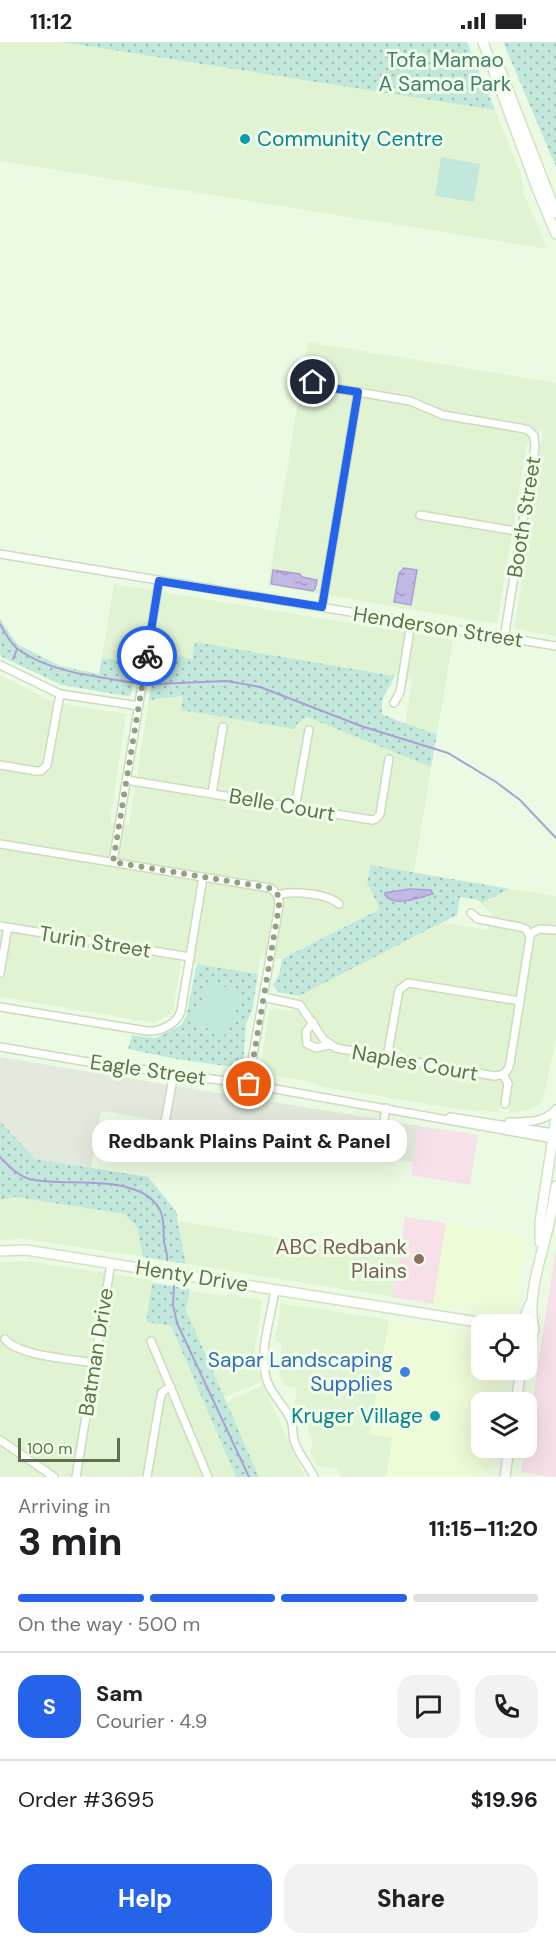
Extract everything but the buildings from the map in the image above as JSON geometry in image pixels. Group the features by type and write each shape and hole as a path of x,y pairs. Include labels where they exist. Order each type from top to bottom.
{"street":[{"path":"483,42 556,234"},
{"path":"489,42 556,213"},
{"path":"313,382 326,387 358,392 322,607"},
{"name":"Booth Street","path":"358,392 403,399 443,415 520,428 534,436 535,447 504,638"},
{"path":"420,515 522,532"},
{"name":"Henderson Street","path":"0,554 556,646"},
{"path":"113,862 159,581"},
{"path":"394,704 400,692 411,623"},
{"path":"0,665 60,694 139,706"},
{"path":"0,765 40,771 47,765 60,694"},
{"path":"212,793 223,727"},
{"path":"295,807 309,730"},
{"name":"Belle Court","path":"126,780 367,820 376,819 381,810 389,759"},
{"path":"0,844 270,888 278,895 279,906 249,1084"},
{"path":"0,1007 147,1031 157,1031 173,1023 180,1016 203,877"},
{"path":"278,895 292,892 333,899 339,904"},
{"path":"471,913 478,919 520,927 529,934 540,929 556,930"},
{"path":"0,973 4,927"},
{"name":"Turin Street","path":"4,927 190,957"},
{"name":"Naples Court","path":"263,997 300,1005 329,1044 345,1051 494,1076 503,1075 509,1068 530,943 529,934"},
{"path":"387,1058 397,997 399,990 408,983 520,1001"},
{"name":"Naples Court","path":"313,1022 306,1032 307,1044 316,1048 329,1044"},
{"name":"Eagle Street","path":"0,1047 249,1084 439,1117 476,1126 555,1136"},
{"path":"165,1122 174,1073"},
{"name":"Naples Court","path":"503,1075 508,1083 505,1104"},
{"path":"378,1154 386,1108"},
{"path":"491,1122 523,1122 544,1119 552,1115 556,1109"},
{"name":"Eagle Street","path":"439,1117 491,1122 555,1136"},
{"path":"540,1254 540,1222 556,1118"},
{"path":"526,1314 532,1298 556,1186"},
{"name":"Henty Drive","path":"0,1251 26,1250 471,1321"},
{"name":"Batman Drive","path":"76,1477 111,1263"},
{"path":"275,1290 264,1352 266,1378 292,1420 293,1438 314,1477"},
{"path":"5,1339 9,1345 22,1351 93,1363"},
{"path":"151,1341 208,1477"},
{"path":"147,1477 162,1392 171,1387"},
{"path":"0,1440 54,1477"},
{"path":"505,1477 508,1458"}],"shaded area":[{"path":"0,42 61,42 495,110 521,174 524,194 547,249 0,161"},
{"path":"308,342 556,383 556,636 514,629 543,428 527,444 497,624 268,585"},
{"path":"114,584 453,640 437,734 405,724 412,679 196,642 192,659 157,653 137,663 102,658"},
{"path":"0,675 49,700 126,714 110,822 129,825 149,700 184,696 182,710 295,729 297,724 307,717 431,767 414,872 371,866 367,883 380,909 282,959 261,955 258,974 181,961 173,1011 154,1023 0,997"},
{"path":"510,889 556,896 556,1038 544,1095 539,1105 529,1110 509,1113 510,1106 500,1104 498,1112 465,1110 322,1087 307,1081 267,1075 260,1070 269,1011 275,1008 291,1011 299,996 443,923 489,930 492,914 481,903"},
{"path":"0,1057 419,1126 413,1162 101,1111 91,1168 35,1159 0,1121"},
{"path":"419,1126 478,1135 470,1185 411,1175"},
{"path":"15,1197 124,1214 137,1227 143,1257 24,1239 0,1240 0,1200"},
{"name":"ABC Redbank Plains","path":"405,1217 446,1223 433,1304 392,1297"},
{"path":"179,1221 399,1258 392,1297 186,1264"},
{"path":"446,1223 527,1237 515,1309 511,1314 433,1304"},
{"path":"556,1248 556,1477 521,1472 523,1458 537,1458 537,1392 534,1392"},
{"path":"28,1261 152,1280 146,1322 171,1326 236,1477 0,1477 0,1262"},
{"path":"190,1291 262,1300 254,1357 261,1382 223,1398 186,1310"},
{"path":"281,1303 389,1320 370,1434 393,1437 386,1477 341,1477 336,1468 317,1466 310,1451 313,1442 308,1432 311,1409 294,1406 297,1388 284,1385 278,1369 282,1343 275,1341"},
{"path":"389,1320 471,1333 471,1380 502,1380 501,1392 471,1392 471,1458 490,1458 487,1477 386,1477 393,1438 370,1434"},
{"path":"263,1385 305,1477 259,1477 225,1402"}],"green space":[{"name":"Tofa Mamao A Samoa Park","path":"61,42 467,42 495,110"},
{"path":"503,42 556,42 556,167"},
{"path":"441,157 480,164 474,202 435,196"},
{"path":"0,619 17,644 60,666 99,674 102,658 137,663 130,695 62,685 2,657 0,654"},
{"path":"195,642 395,676 382,700 382,714 437,734 431,767 307,717 297,724 295,729 181,710 183,696 149,700 157,653 192,659"},
{"path":"371,865 510,889 481,903 478,900 460,897 457,915 299,996 278,992 273,985 279,975 282,959 380,909 367,883"},
{"path":"197,964 258,974 252,1012 246,1023 243,1065 239,1068 128,1049 132,1035 156,1038 181,1025 186,1017"},
{"path":"211,981 243,995 224,1036 192,1021"},
{"path":"0,1121 35,1159 148,1177 176,1211 186,1264 143,1257 137,1227 124,1214 15,1197 0,1200"},
{"path":"152,1283 190,1289 186,1310 259,1477 236,1477 171,1326 146,1322"}],"water":[{"path":"404,568 417,570 411,605 394,602 399,573"},
{"path":"273,570 300,574 302,577 317,580 315,589 313,591 271,584"},
{"path":"409,889 431,890 433,894 401,901 394,901 385,895 385,893"}],"waterway":[{"path":"0,624 16,648 45,664 134,683"},
{"path":"13,659 17,649"},
{"path":"154,684 227,681 260,687 361,726 448,753 496,782 520,800 556,838"},
{"path":"0,1157 17,1173 29,1179 119,1185 136,1190 150,1198 162,1214 167,1260"},
{"path":"174,1286 173,1305 177,1323 249,1477"}],"way so far":[{"path":"147,656 113,862 270,888 278,895 279,906 249,1084"}],"place":[{"name":"Community Centre","path":"245,139"},
{"name":"Redbank Plains Paint & Panel","path":"249,1084"},
{"name":"ABC Redbank Plains","path":"419,1259"},
{"name":"Sapar Landscaping Supplies","path":"405,1372"},
{"name":"Kruger Village","path":"435,1416"}],"route":[{"path":"147,656 159,581 322,607 358,392 326,387 313,382"}]}
